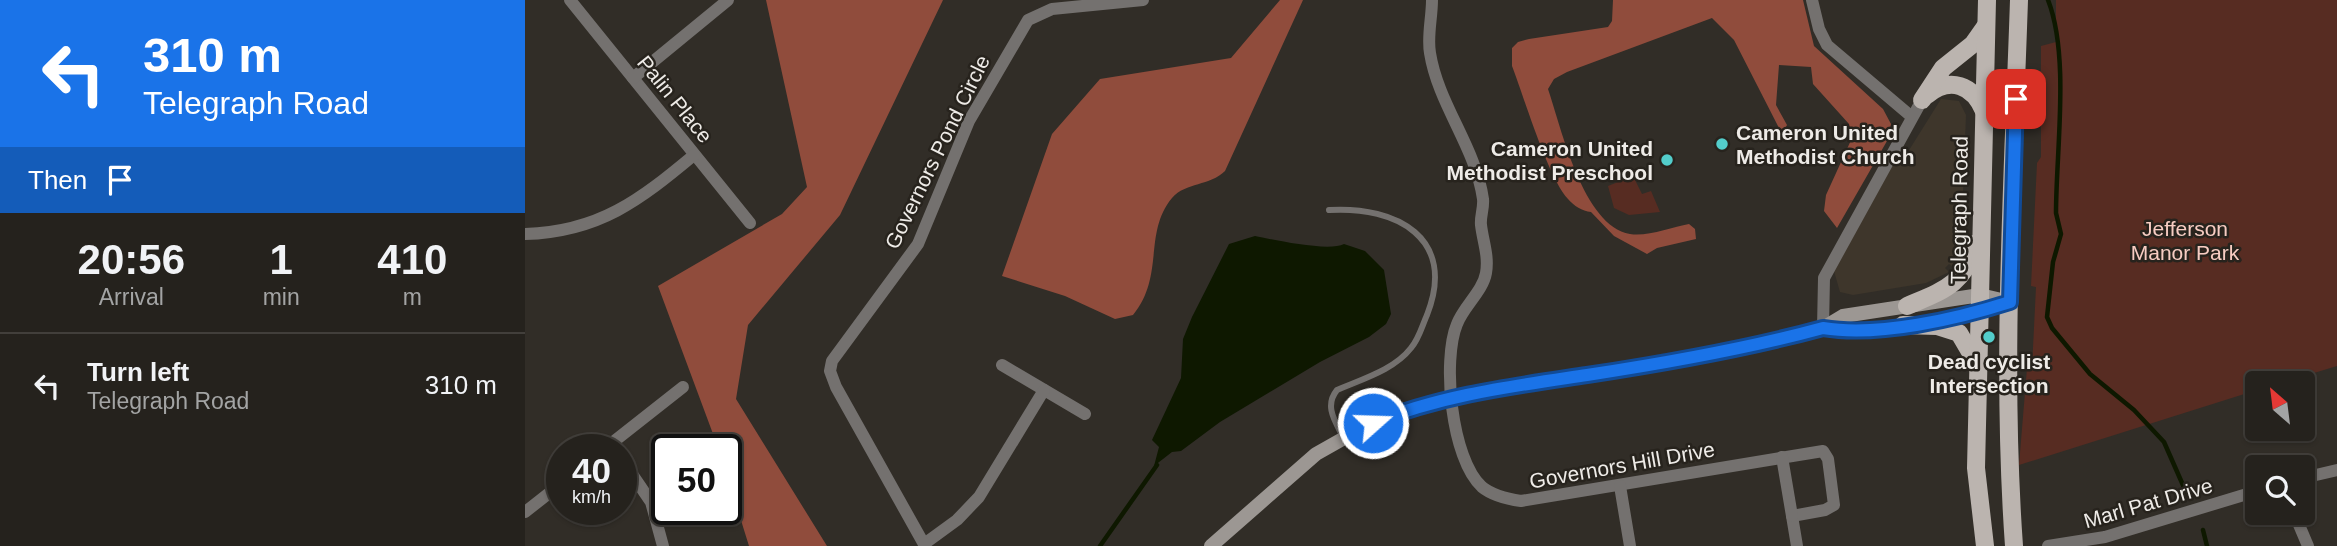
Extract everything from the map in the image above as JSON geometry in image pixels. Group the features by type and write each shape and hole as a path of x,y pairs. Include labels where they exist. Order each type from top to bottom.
{"main road":[{"name":"Telegraph Road","path":"1985,546 1976,468 1987,0"},
{"path":"2014,546 2009,476 2010,302 2019,0"},
{"path":"1922,100 1943,68 1973,44 1986,27"},
{"path":"1922,100 1940,87 1953,84 1973,92 1984,111"},
{"path":"1907,306 1947,288 1968,267 1976,240 1983,182"},
{"path":"1211,546 1292,472 1343,438 1389,417 1454,398 1651,365 1823,328 1843,316 1907,306 2010,302"},
{"path":"1903,326 1980,303"},
{"path":"1823,328 1840,331 1937,326 1959,333 1978,366"}],"street":[{"name":"Palin Place","path":"570,0 750,223"},
{"path":"633,78 728,0"},
{"name":"Governors Pond Circle","path":"925,545 836,387 829,371 832,361 918,244 969,121 1028,20 1052,9 1143,0"},
{"path":"1432,0 1430,52 1481,189 1481,224 1487,257 1486,276 1458,321 1451,345 1454,398"},
{"path":"1812,0 1819,29 1827,45 1912,117"},
{"path":"1823,328 1823,278 1922,100"},
{"path":"525,234 566,231 611,216 654,188 694,155"},
{"path":"1002,365 1085,414"},
{"path":"626,434 683,387"},
{"path":"925,545 957,520 979,497 1044,390"},
{"name":"Governors Hill Drive","path":"1454,398 1458,446 1464,463 1483,488 1499,497 1521,501 1825,452 1835,496 1834,505 1828,509 1792,516"},
{"path":"1782,457 1797,546"},
{"path":"2315,475 2337,470"},
{"path":"637,481 651,502 663,546"},
{"path":"1620,486 1630,546"},
{"path":"525,512 546,495"},
{"name":"Marl Pat Drive","path":"2048,546 2105,537 2245,495"},
{"path":"2299,525 2308,546"}],"lane":[{"path":"1329,210 1370,211 1396,222 1423,240 1433,254 1435,265 1432,301 1412,347 1388,368 1334,393 1330,407 1343,438"}],"shaded area":[{"path":"766,0 943,0 840,215 748,325 736,399 827,546 749,546 742,523 742,434 713,434 658,286 782,214 807,187"},
{"path":"1280,0 1303,0 1225,171 1219,176 1184,189 1172,198 1163,211 1155,240 1149,285 1133,315 1115,319 1065,296 1002,276 1052,134 1100,79 1231,58"},
{"path":"1613,0 1803,0 1814,46 1883,109 1891,124 1887,141 1837,228 1824,211 1826,195 1852,138 1849,124 1813,84 1811,67 1779,65 1776,105 1787,125 1782,134 1734,40 1712,18 1567,72 1554,79 1548,89 1576,173 1599,213 1614,227 1637,235 1689,224 1695,229 1696,239 1657,248 1647,254 1614,236 1591,212 1570,202 1560,189 1537,136 1512,66 1512,48 1518,42 1529,39 1608,27 1612,21"},
{"path":"1941,99 1959,101 1966,115 1961,242 1953,267 1949,264 1945,268 1949,272 1926,283 1853,295 1840,292 1834,271 1900,152 1906,155"},
{"path":"1255,236 1314,246 1344,244 1365,251 1384,270 1391,314 1386,324 1369,337 1320,362 1220,422 1181,451 1172,452 1154,466 1159,447 1152,440 1181,378 1183,339 1192,317 1229,244"}],"green space":[{"name":"Jefferson Manor Park","path":"2056,0 2337,0 2337,366 2315,373 2245,371 2245,394 2019,465 2027,368 2032,368 2036,287 2031,286 2037,163 2041,157 2041,46 2056,42"},
{"path":"1633,176 1642,194 1651,191 1660,212 1629,215 1614,208 1608,186"}],"waterway":[{"path":"2048,0 2059,48 2056,213 2061,234 2053,262 2047,317 2052,328 2090,374 2134,410 2164,442 2186,492"},
{"path":"1100,546 1157,465"},
{"path":"2203,530 2207,546"}],"place":[{"name":"Cameron United Methodist Church","path":"1722,144"},
{"name":"Cameron United Methodist Preschool","path":"1667,160"},
{"name":"Dead cyclist Intersection","path":"1989,337"}],"route":[{"path":"1373,423 1417,407 1513,386 1651,365 1823,328 1840,331 1903,326 1979,312 2010,302 2016,99"}]}
